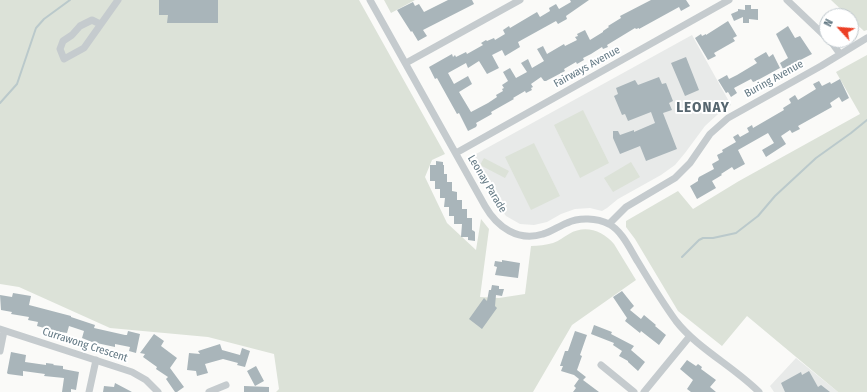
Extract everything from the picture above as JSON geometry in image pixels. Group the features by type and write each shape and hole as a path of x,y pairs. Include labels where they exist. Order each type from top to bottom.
{"street":[{"path":"100,24 92,20 80,26 72,35 63,41 60,49 64,60 84,48 118,0"},
{"name":"Leonay Parade","path":"370,0 490,214 498,224 509,231 524,236 544,234 569,222 577,220 591,219 609,224"},
{"path":"406,63 520,0"},
{"name":"Fairways Avenue","path":"456,153 729,0"},
{"path":"787,0 819,30"},
{"name":"Buring Avenue","path":"609,224 626,207 675,178 690,163 710,134 728,118 867,38"},
{"path":"836,48 840,54"},
{"path":"609,224 615,228 625,241 666,308 677,323 690,336 759,392"},
{"path":"0,351 2,330"},
{"name":"Currawong Crescent","path":"2,330 126,370 142,377 158,392"},
{"path":"644,392 690,336"},
{"path":"89,392 96,360"},
{"path":"601,365 634,392"},
{"path":"209,392 226,385"}],"shaded area":[{"path":"0,0 359,0 445,154 432,160 425,177 447,223 476,250 481,219 489,229 480,297 499,298 525,294 531,246 553,243 575,231 587,229 599,232 610,239 636,280 572,325 533,392 276,392 279,389 274,354 208,337 110,328 19,287 0,284"},
{"path":"384,0 415,0 391,13"},
{"path":"831,0 867,0 867,30 864,31 859,26 859,8 840,8"},
{"path":"692,35 731,105 705,126 675,165 661,175 618,199 602,211 590,208 575,209 561,214 547,222 534,225 520,224 506,216 499,207 474,161 476,154"},
{"path":"867,55 867,392 838,392 747,316 722,346 678,311 635,239 626,227 626,221 678,191 693,209 739,181 860,114 836,72"},
{"path":"583,110 609,163 580,178 554,125"},
{"path":"534,143 560,196 531,210 505,157"},
{"path":"484,158 509,171 505,178 480,165"},
{"path":"631,162 640,177 613,192 604,178"},
{"path":"796,358 838,392 774,392 770,386"}],"building":[{"path":"159,0 218,0 218,23 167,23 168,15 159,15"},
{"path":"448,0 472,0 474,4 423,30 427,36 418,41 397,10 413,2 415,6 419,4 424,12"},
{"path":"570,0 589,0 566,16 567,19 558,24 556,21 518,42 520,47 505,56 502,50 492,55 499,68 487,74 479,61 468,68 466,63 448,73 454,84 468,76 472,84 459,92 471,112 488,103 497,97 496,95 503,91 502,89 504,88 502,85 508,81 503,72 510,68 516,78 527,72 521,63 528,59 532,68 544,61 537,49 543,46 547,54 564,44 565,46 577,40 575,37 578,36 577,34 585,30 590,40 621,18 620,16 651,0 686,0 690,6 681,11 679,7 639,29 635,28 607,45 608,47 603,49 602,47 583,58 584,60 577,64 576,62 564,69 565,71 546,81 544,81 541,77 531,84 533,87 531,88 532,90 526,93 525,91 491,112 492,114 476,123 476,127 468,131 459,113 457,114 437,78 435,79 429,67 452,54 453,57 455,55 456,57 466,52 467,54 483,45 481,43 486,40 487,41 494,38 495,40 505,34 503,30 509,26 510,28 537,12 540,17 550,11 549,8 556,4 559,9 571,2"},
{"path":"745,5 751,5 751,9 758,9 758,20 749,19 749,23 743,23 743,17 734,21 731,14 738,11 738,9 745,10"},
{"path":"728,21 737,36 733,38 735,41 714,53 716,56 708,60 695,38 701,34 702,36 706,35"},
{"path":"788,26 795,38 800,36 812,54 783,69 780,63 788,58 776,34"},
{"path":"766,52 769,57 773,54 780,68 756,81 753,82 751,79 734,88 737,93 731,97 728,92 726,93 718,80 727,75 729,79 737,75 757,63 754,59"},
{"path":"686,57 699,90 685,96 671,63"},
{"path":"659,77 662,84 666,83 673,101 669,103 672,110 663,113 677,149 646,161 640,146 620,154 613,138 613,131 618,131 620,135 634,130 634,132 655,123 651,112 628,121 625,114 622,115 614,96 618,94 616,88 635,80 638,85"},
{"path":"840,79 849,98 842,102 839,97 830,103 832,107 798,126 800,129 792,133 790,130 781,136 786,144 766,157 762,150 774,143 768,133 738,150 745,164 734,170 732,167 721,174 722,175 712,181 716,188 697,199 690,186 698,181 699,177 714,169 712,164 719,160 717,155 723,152 722,150 736,142 733,137 738,134 740,137 749,132 747,128 752,125 753,128 784,110 783,108 791,103 789,99 795,95 798,100 816,89 813,84 819,81 822,86 830,82 831,84"},
{"path":"436,161 443,162 444,174 447,174 447,182 452,182 452,191 457,192 457,200 462,200 462,209 467,209 467,218 472,218 472,230 475,232 475,241 468,240 468,237 461,237 462,224 454,224 454,216 449,216 449,207 444,207 445,198 440,198 440,189 435,189 435,181 430,181 430,165 436,165"},
{"path":"502,260 520,263 518,278 495,275 497,267 494,266 495,261 502,262"},
{"path":"492,285 499,286 499,289 504,289 502,296 496,295 495,306 497,308 482,329 469,319 484,298 487,301 489,290 491,290"},
{"path":"622,291 634,306 630,310 641,319 644,315 666,335 659,345 625,321 627,318 613,297"},
{"path":"13,293 31,296 29,305 71,316 95,325 94,328 125,335 127,335 128,331 140,334 136,353 129,351 130,347 115,344 115,347 92,342 82,338 84,331 69,326 67,333 48,330 37,326 38,322 28,320 29,317 11,314 12,312 1,310 0,295 12,297"},
{"path":"594,325 612,332 611,334 634,346 631,350 645,362 638,371 628,361 619,356 622,351 613,345 614,343 591,334"},
{"path":"575,331 587,335 580,355 582,356 577,370 586,377 583,380 599,392 573,392 576,388 574,386 579,379 574,375 561,371 563,366 560,366 565,351 568,351"},
{"path":"154,334 164,341 161,346 177,358 170,368 184,387 177,392 175,392 166,379 168,377 156,369 157,367 143,357 145,354 140,353"},
{"path":"220,344 222,350 240,355 242,348 250,351 245,367 237,365 238,363 223,359 205,364 208,373 197,376 196,371 187,370 189,353 200,354 198,351"},
{"path":"11,352 26,355 25,362 46,365 46,363 54,364 53,365 63,366 63,369 79,372 76,390 71,389 71,392 62,392 64,378 44,376 45,374 23,371 23,376 8,374"},
{"path":"687,360 696,366 698,364 702,367 701,369 716,380 710,387 716,392 691,392 687,389 693,380 680,369"},
{"path":"256,366 264,381 255,386 247,371"},
{"path":"809,371 818,387 821,385 830,392 785,392 781,383 801,372 802,375"},
{"path":"115,383 132,392 103,392 104,386 114,387"},
{"path":"244,386 269,387 269,392 244,392"}],"waterway":[{"path":"0,103 17,84 36,28 44,19 70,0"},
{"path":"682,257 699,240 703,238 713,238 736,233 758,216 775,196 816,158 867,120"}],"district":[{"name":"LEONAY","path":"703,108"}]}
